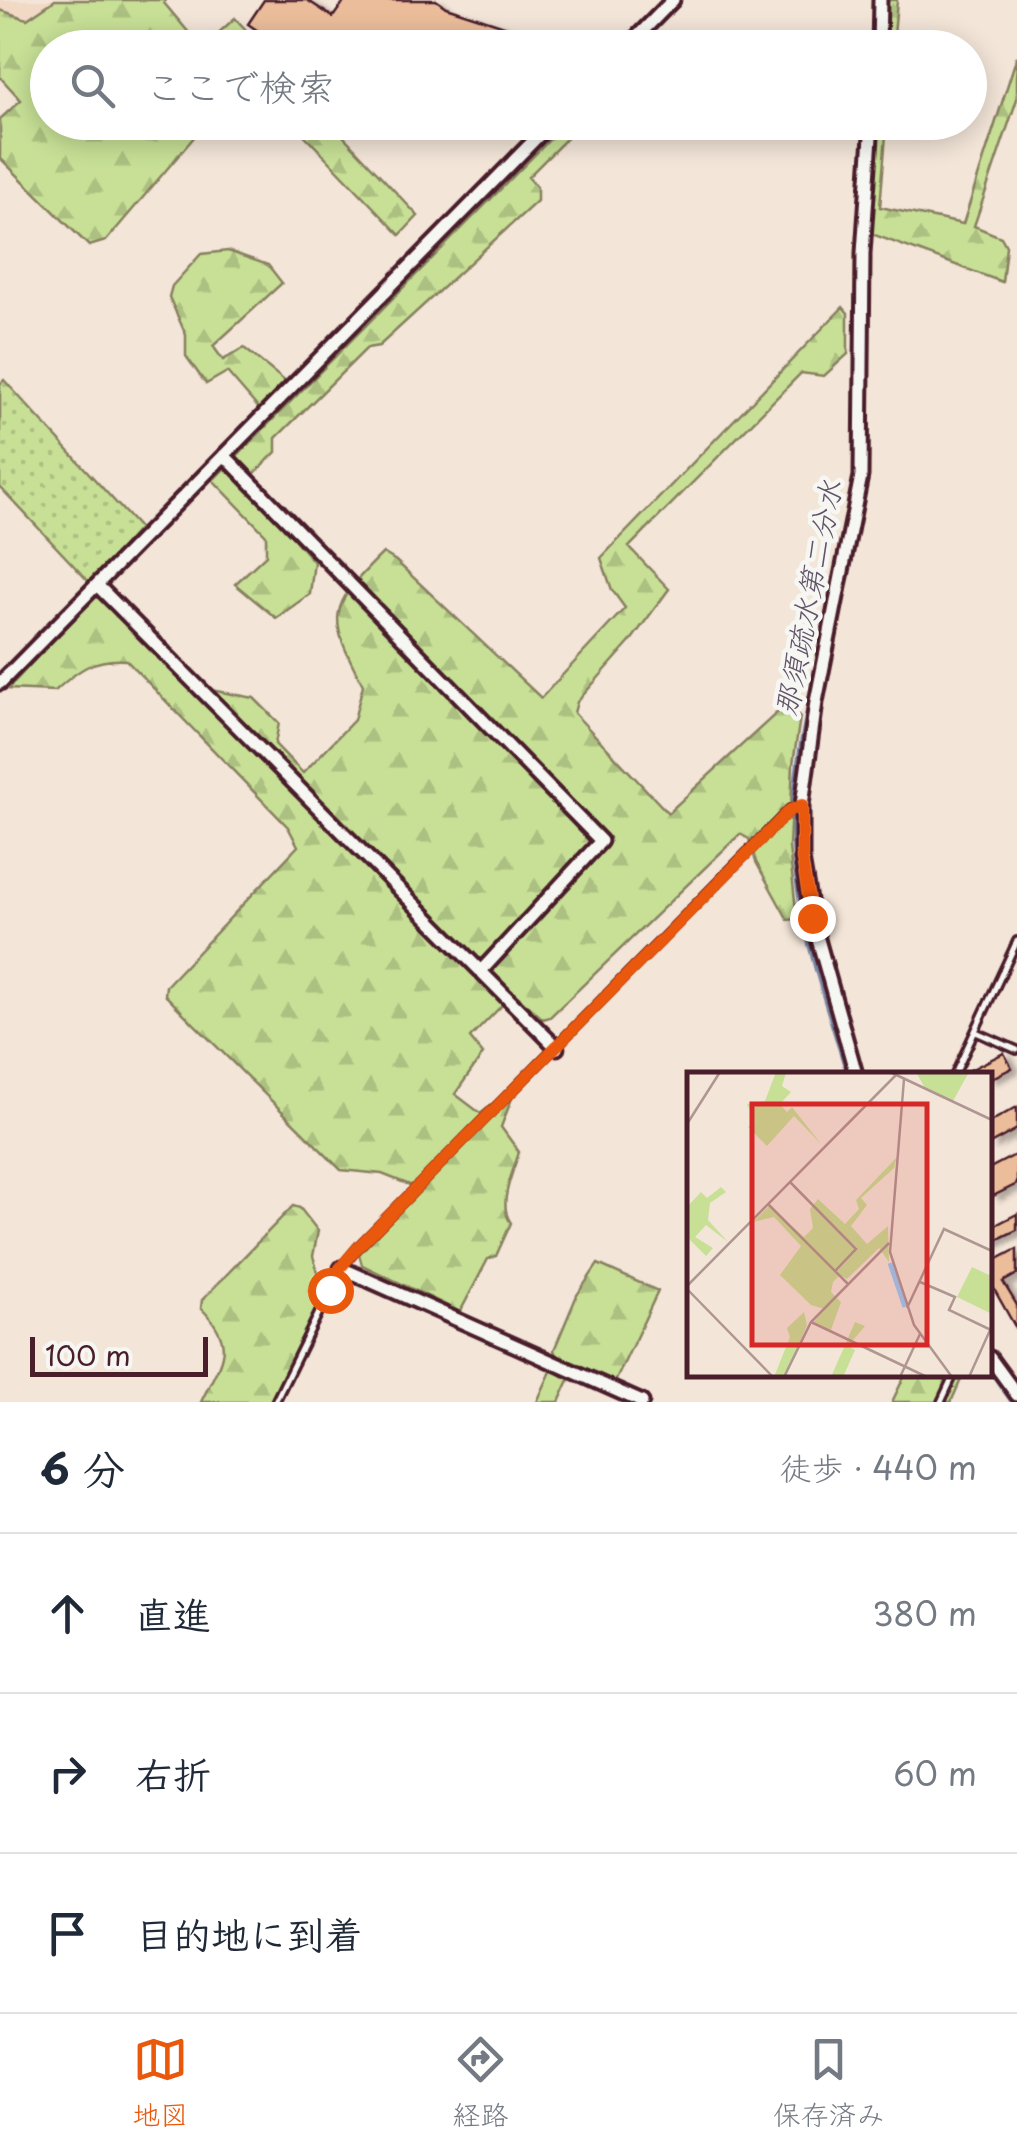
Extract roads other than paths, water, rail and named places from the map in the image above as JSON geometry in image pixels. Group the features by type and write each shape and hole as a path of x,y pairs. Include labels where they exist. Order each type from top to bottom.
{"street":[{"path":"644,30 673,0"},
{"path":"879,30 880,0"},
{"path":"0,683 534,140"},
{"path":"855,1072 812,918 802,860 802,805 816,702 861,476 864,253 871,140"},
{"path":"224,455 601,841 482,971"},
{"path":"97,585 557,1048"},
{"path":"340,1268 642,1402"},
{"path":"992,1361 1017,1395"}],"lane":[{"path":"275,1402 340,1268 790,810 802,805"},
{"path":"956,1072 1017,941"},
{"path":"976,1032 1017,1050"},
{"path":"941,1402 953,1377"}],"waterway":[{"name":"那須疏水第二分水","path":"859,227 863,177"},
{"name":"那須疏水第二分水","path":"849,507 854,479 858,257"},
{"name":"那須疏水第二分水","path":"826,624 798,761 793,844 806,932 846,1072"},
{"name":"那須疏水第二分水","path":"992,1374 1012,1402"}]}
